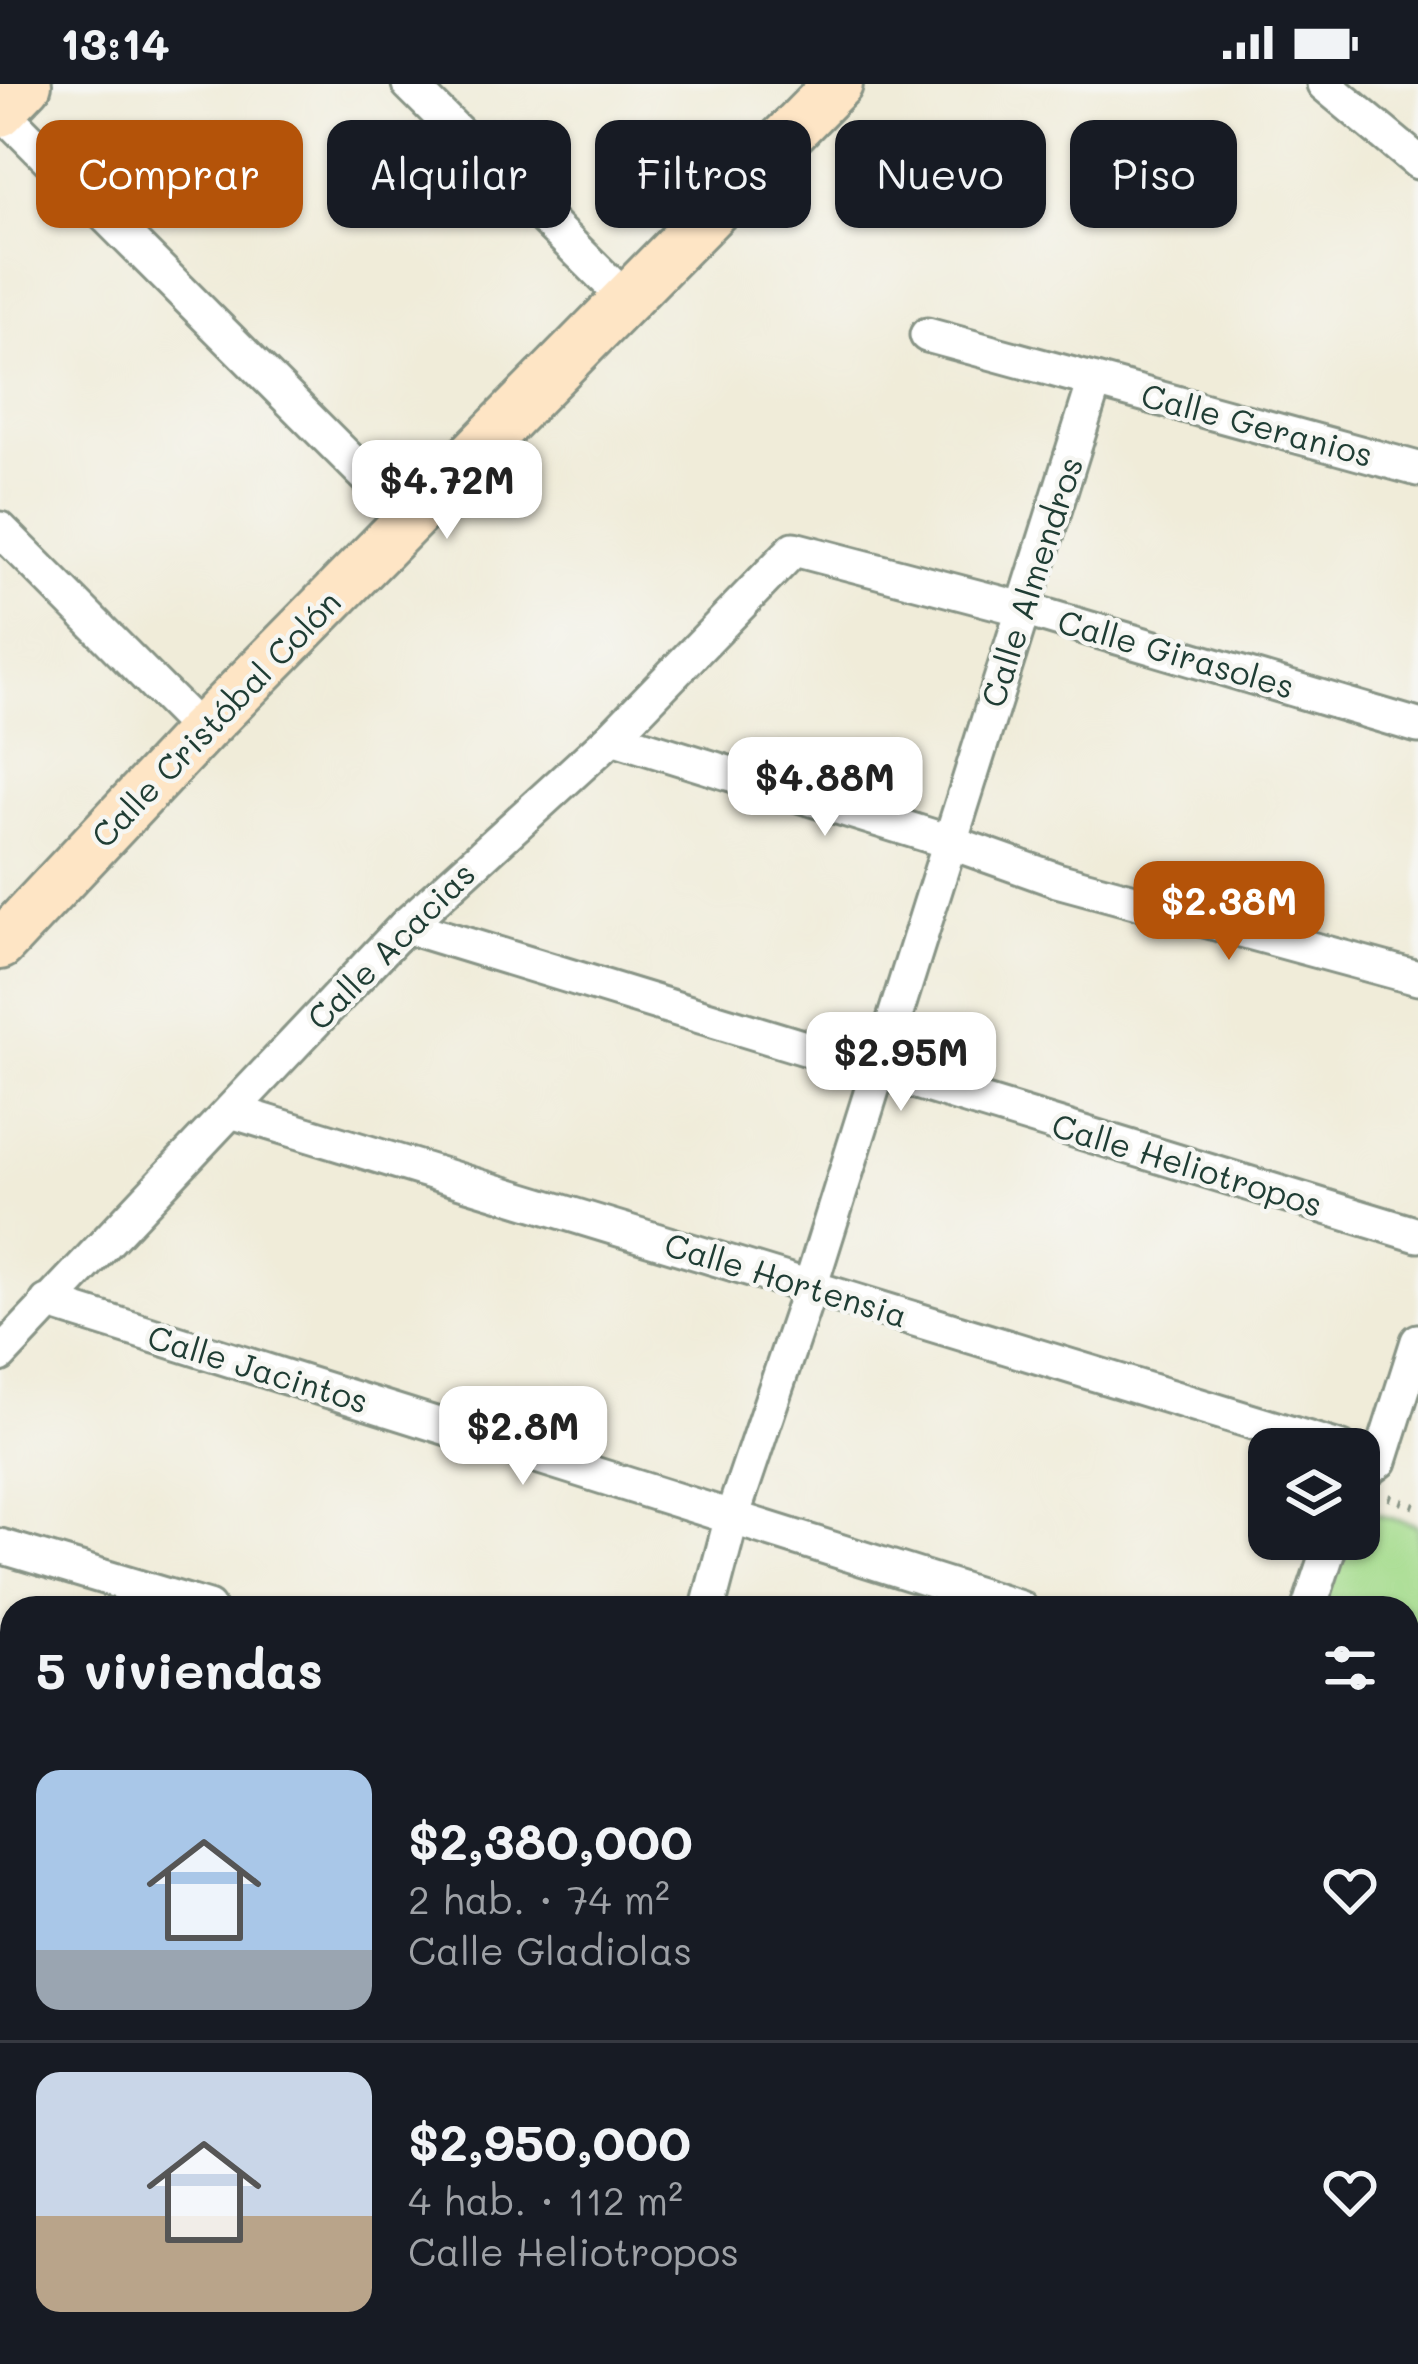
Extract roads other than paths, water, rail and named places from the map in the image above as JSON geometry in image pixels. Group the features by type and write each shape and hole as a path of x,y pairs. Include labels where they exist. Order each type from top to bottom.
{"main road":[{"path":"0,111 27,84"},
{"name":"Calle Cristóbal Colón","path":"0,944 202,731 835,85"}],"street":[{"path":"409,84 627,301"},
{"path":"1324,84 1418,162"},
{"path":"0,111 410,520"},
{"name":"Calle Geranios","path":"927,335 1418,469"},
{"name":"Calle Almendros","path":"711,1596 732,1517 810,1288 1095,380"},
{"path":"0,529 202,731"},
{"name":"Calle Girasoles","path":"794,549 1024,609 1418,726"},
{"name":"Calle Acacias","path":"0,1355 404,926 613,737 794,549"},
{"path":"613,737 1057,880 1418,978"},
{"name":"Calle Heliotropos","path":"404,926 1418,1235"},
{"name":"Calle Hortensia","path":"231,1111 1273,1428"},
{"name":"Calle Jacintos","path":"46,1302 982,1596"},
{"path":"1380,1431 1418,1341"},
{"path":"0,1546 168,1596"},
{"path":"1313,1596 1325,1560"}]}
